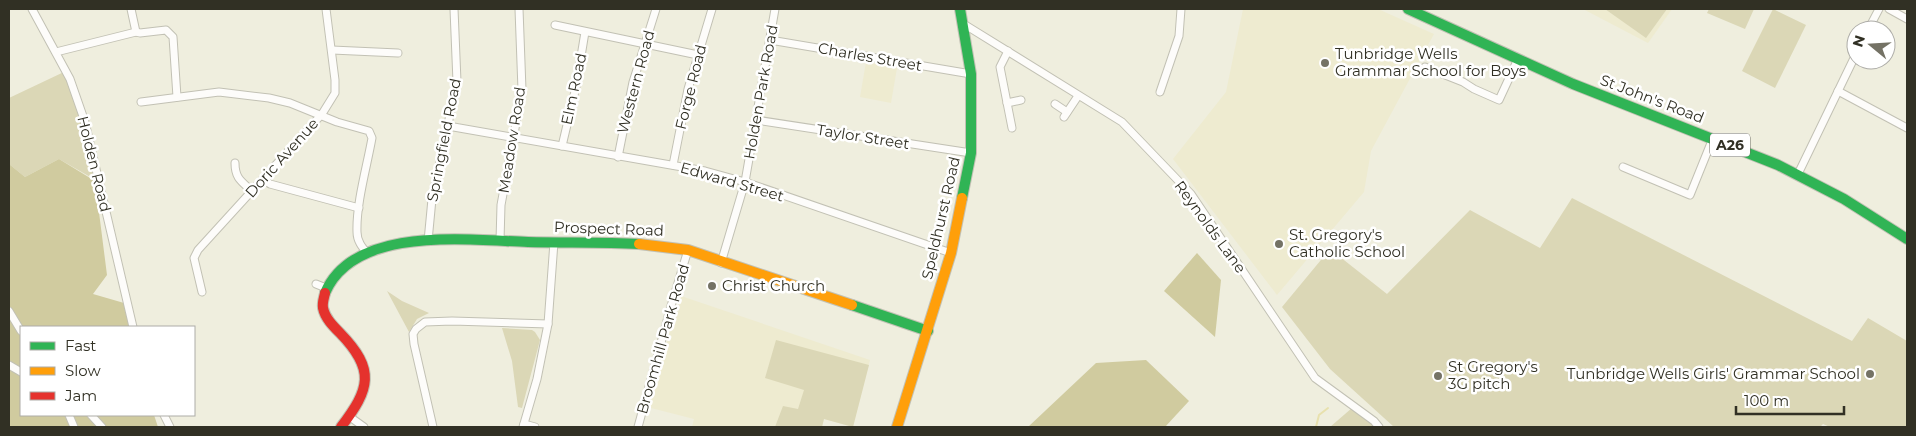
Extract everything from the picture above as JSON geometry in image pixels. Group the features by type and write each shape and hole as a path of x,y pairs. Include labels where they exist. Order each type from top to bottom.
{"main road":[{"name":"Speldhurst Road","path":"897,427 951,253 971,153 971,74 960,9"},
{"name":"St John's Road","path":"1408,9 1616,101 1713,138 1798,174 1907,239"},
{"name":"Prospect Road","path":"350,417 358,406 363,394 366,380 364,366 362,360 343,336 329,322 323,306 321,286 360,256 396,244 428,241 500,241 618,242 665,246 688,250 928,331"},
{"path":"341,427 350,417"}],"street":[{"name":"Holden Road","path":"32,9 70,79 85,122 133,326"},
{"path":"132,9 136,32"},
{"name":"Doric Avenue","path":"202,292 194,258 198,250 322,114 335,92 332,50 326,9"},
{"name":"Springfield Road","path":"428,241 432,199 458,82 454,9"},
{"name":"Meadow Road","path":"500,241 501,205 522,90 519,9"},
{"name":"Western Road","path":"618,156 633,82 656,9"},
{"name":"Forge Road","path":"673,165 688,89 712,9"},
{"name":"Holden Park Road","path":"722,263 745,182 775,9"},
{"path":"1160,92 1179,36 1180,9"},
{"path":"1889,9 1907,19"},
{"name":"Reynolds Lane","path":"962,23 1122,122 1190,194 1315,378 1374,421 1379,427"},
{"path":"555,25 698,55"},
{"path":"56,52 136,32 166,30 171,34 177,97"},
{"name":"Elm Road","path":"562,146 576,87 585,32"},
{"name":"Charles Street","path":"770,40 971,74"},
{"path":"332,50 398,54"},
{"path":"1008,51 1000,67 1012,128"},
{"path":"1425,67 1464,82 1474,89 1499,100 1518,59"},
{"path":"1798,174 1848,70"},
{"path":"1838,91 1907,128"},
{"path":"141,102 219,92 269,98 322,114 337,122 366,129 372,138 359,208 357,233 360,245 367,253"},
{"path":"1055,104 1066,115 1078,96"},
{"path":"1007,103 1021,100"},
{"name":"Taylor Street","path":"756,120 971,153"},
{"name":"Edward Street","path":"448,126 705,171 745,182 951,253"},
{"path":"1623,167 1690,195 1713,138"},
{"path":"235,162 235,173 252,191"},
{"path":"263,179 270,184 359,208"},
{"path":"535,427 523,426 537,379 548,324 554,242"},
{"name":"Broomhill Park Road","path":"638,427 688,250"},
{"path":"9,311 20,330"},
{"path":"433,427 414,344 413,334 416,329 424,322 548,324"},
{"path":"9,365 20,371"},
{"path":"93,416 102,427"},
{"path":"350,417 364,427"}],"shaded area":[{"path":"1243,9 1378,9 1434,34 1371,151 1364,192 1277,295 1173,159 1226,92"},
{"path":"1583,9 1672,9 1648,43"},
{"path":"1605,9 1667,9 1646,38"},
{"path":"1709,9 1754,9 1745,29 1707,13"},
{"path":"1773,9 1806,25 1775,88 1742,71"},
{"path":"866,62 897,68 891,103 860,97"},
{"path":"66,71 70,79 99,182 59,159 25,177 9,164 9,98"},
{"path":"59,159 95,181 107,275 93,294 124,303 130,326 20,326 20,416 154,416 158,427 9,427 9,164 25,177"},
{"path":"1572,198 1852,341 1868,318 1907,341 1907,427 1830,427 1823,424 1820,427 1394,427 1330,369 1282,307 1330,249 1387,294 1470,210 1540,248"},
{"path":"1197,253 1221,280 1215,337 1164,291"},
{"path":"387,291 402,301 429,313 417,319 409,332"},
{"path":"681,296 870,360 853,427 824,419 822,427 692,427 694,419 647,407"},
{"path":"502,328 532,330 540,340 522,408 518,407 512,361"},
{"path":"776,340 869,365 853,427 824,419 822,427 775,427 783,406 798,409 804,390 765,378"},
{"path":"1146,360 1189,401 1165,427 1028,427 1096,363"},
{"path":"1352,408 1377,427 1330,427"}],"waterway":[{"path":"1316,427 1319,415 1328,408"}],"traffic: fast":[{"path":"960,9 971,74 971,153 962,198"},
{"path":"1408,9 1573,84 1778,165 1844,199 1907,239"},
{"path":"325,293 340,271 361,256 386,246 415,241 445,239 639,244"},
{"path":"852,305 928,331"}],"traffic: slow":[{"path":"897,427 951,253 962,198"},
{"path":"639,244 688,250 852,305"}],"traffic: jam":[{"path":"325,293 323,302 324,312 332,325 352,346 364,369 365,380 363,390 351,414 341,427"}],"place":[{"name":"Tunbridge Wells Grammar School for Boys","path":"1325,63"},
{"name":"St. Gregory's Catholic School","path":"1279,244"},
{"name":"Christ Church","path":"712,286"},
{"name":"Tunbridge Wells Girls' Grammar School","path":"1870,374"},
{"name":"St Gregory's 3G pitch","path":"1438,376"}]}
